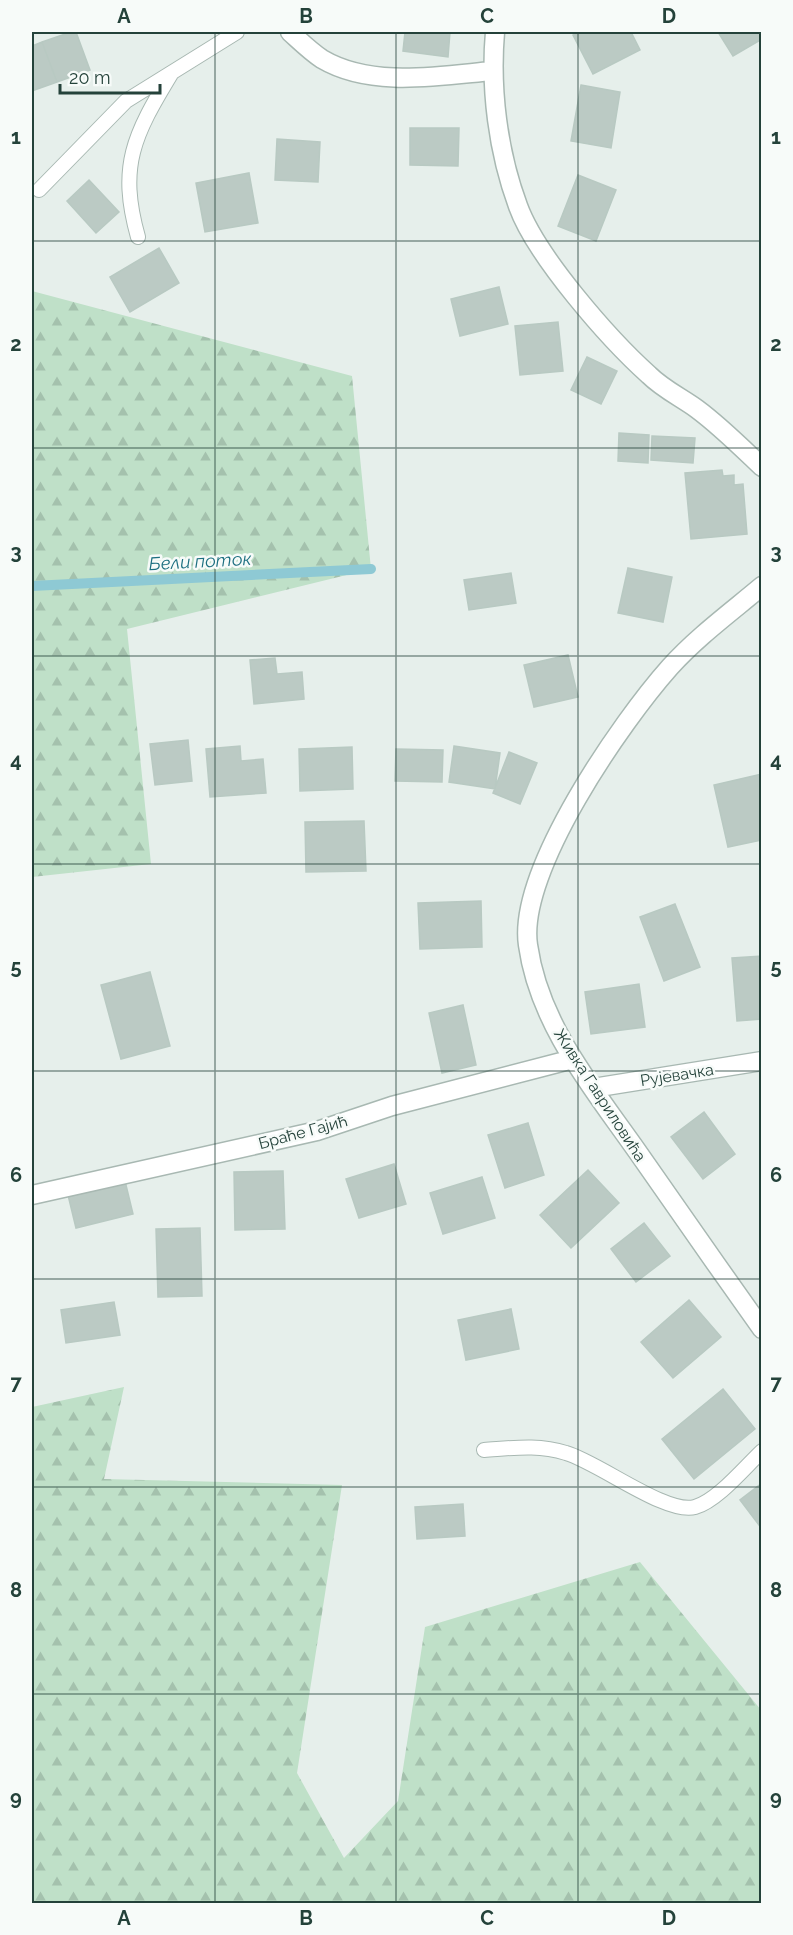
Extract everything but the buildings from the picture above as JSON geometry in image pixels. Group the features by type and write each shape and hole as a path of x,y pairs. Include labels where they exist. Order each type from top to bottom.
{"street":[{"path":"290,32 322,59 357,72 378,76 435,77 492,71"},
{"path":"495,32 492,71 505,158 518,207 534,237 586,308 650,377 699,410 762,467"},
{"name":"Живка Гавриловића","path":"762,586 694,644 642,699 596,768 543,866 530,907 527,941 540,998 573,1059 762,1329"},
{"name":"Браће Гајић","path":"32,1195 318,1131 392,1106 573,1059"},
{"name":"Рујевачка","path":"593,1088 762,1061"}],"lane":[{"path":"39,190 126,101 173,69 237,32"},
{"path":"138,237 128,203 129,173 136,138 173,69"},
{"path":"484,1450 540,1446 568,1453 659,1500 681,1508 696,1507 715,1495 762,1451"}],"green space":[{"path":"32,291 352,376 371,569 127,629 151,864 32,877"},
{"path":"124,1387 104,1479 342,1485 297,1773 344,1858 398,1801 425,1627 640,1562 761,1710 761,1903 32,1903 32,1407"}],"waterway":[{"name":"Бели поток","path":"32,586 371,569"}]}
